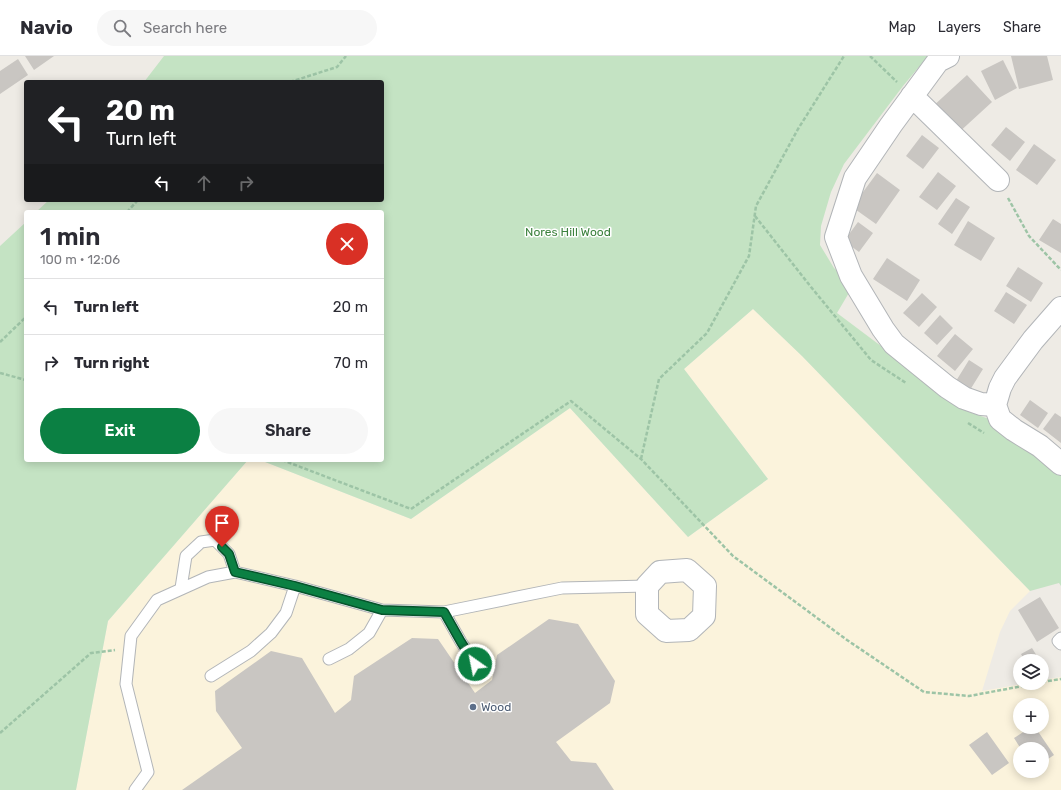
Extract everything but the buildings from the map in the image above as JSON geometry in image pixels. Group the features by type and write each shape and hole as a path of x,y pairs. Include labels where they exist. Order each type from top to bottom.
{"street":[{"path":"948,56 938,61 891,125 855,178 836,237 851,276 883,329 894,344 947,387 964,398 981,404 995,405"},
{"path":"912,96 998,180"},
{"path":"1061,308 1033,340 1005,378 1000,388 995,405 1000,419 1014,430 1040,446 1061,464"}],"lane":[{"path":"181,588 186,556 201,542 215,540 229,554 235,572"},
{"path":"135,790 148,772 126,684 131,636 157,600 208,577 235,572 295,586 382,610 444,612 562,588 646,586"},
{"path":"211,676 251,651 271,633 286,613 295,586"},
{"path":"329,659 349,649 369,633 382,610"},
{"path":"444,612 482,674"},
{"path":"1061,638 1058,641 1061,644"}],"path":[{"path":"296,80 337,67 346,56"},
{"path":"641,458 659,380 706,333 749,256 756,206 798,129 844,56"},
{"path":"870,56 912,96"},
{"path":"998,180 1029,236 1061,270"},
{"path":"129,210 136,202"},
{"path":"0,342 24,319"},
{"path":"0,373 24,379"},
{"path":"287,462 411,509 571,401 641,458 733,556 847,640 924,692 969,696 1013,688"},
{"path":"0,733 91,653 130,648"},
{"path":"1049,681 1061,679"}],"shaded area":[{"path":"753,309 802,356 1030,591 1010,611 1000,632 982,691 1013,686 1013,690 1049,690 1049,679 1061,677 1061,790 76,790 108,621 246,462 265,462 411,519 570,408 688,537 768,479 684,369"}],"green space":[{"name":"Nores Hill Wood","path":"164,56 928,56 903,86 844,164 831,192 821,226 820,245 834,268 845,278 850,291 837,313 969,412 998,422 1061,471 1061,586 1059,583 1030,591 802,356 753,309 684,369 768,479 688,537 570,408 411,519 265,462 384,462 384,210 38,210 47,202 384,202 384,80 146,80"},
{"path":"24,224 24,462 246,462 108,621 76,790 0,790 0,246"}],"place":[{"name":"Wood","path":"473,707"}],"route":[{"path":"222,547 229,554 235,572 295,586 382,610 444,612 475,664"}]}
